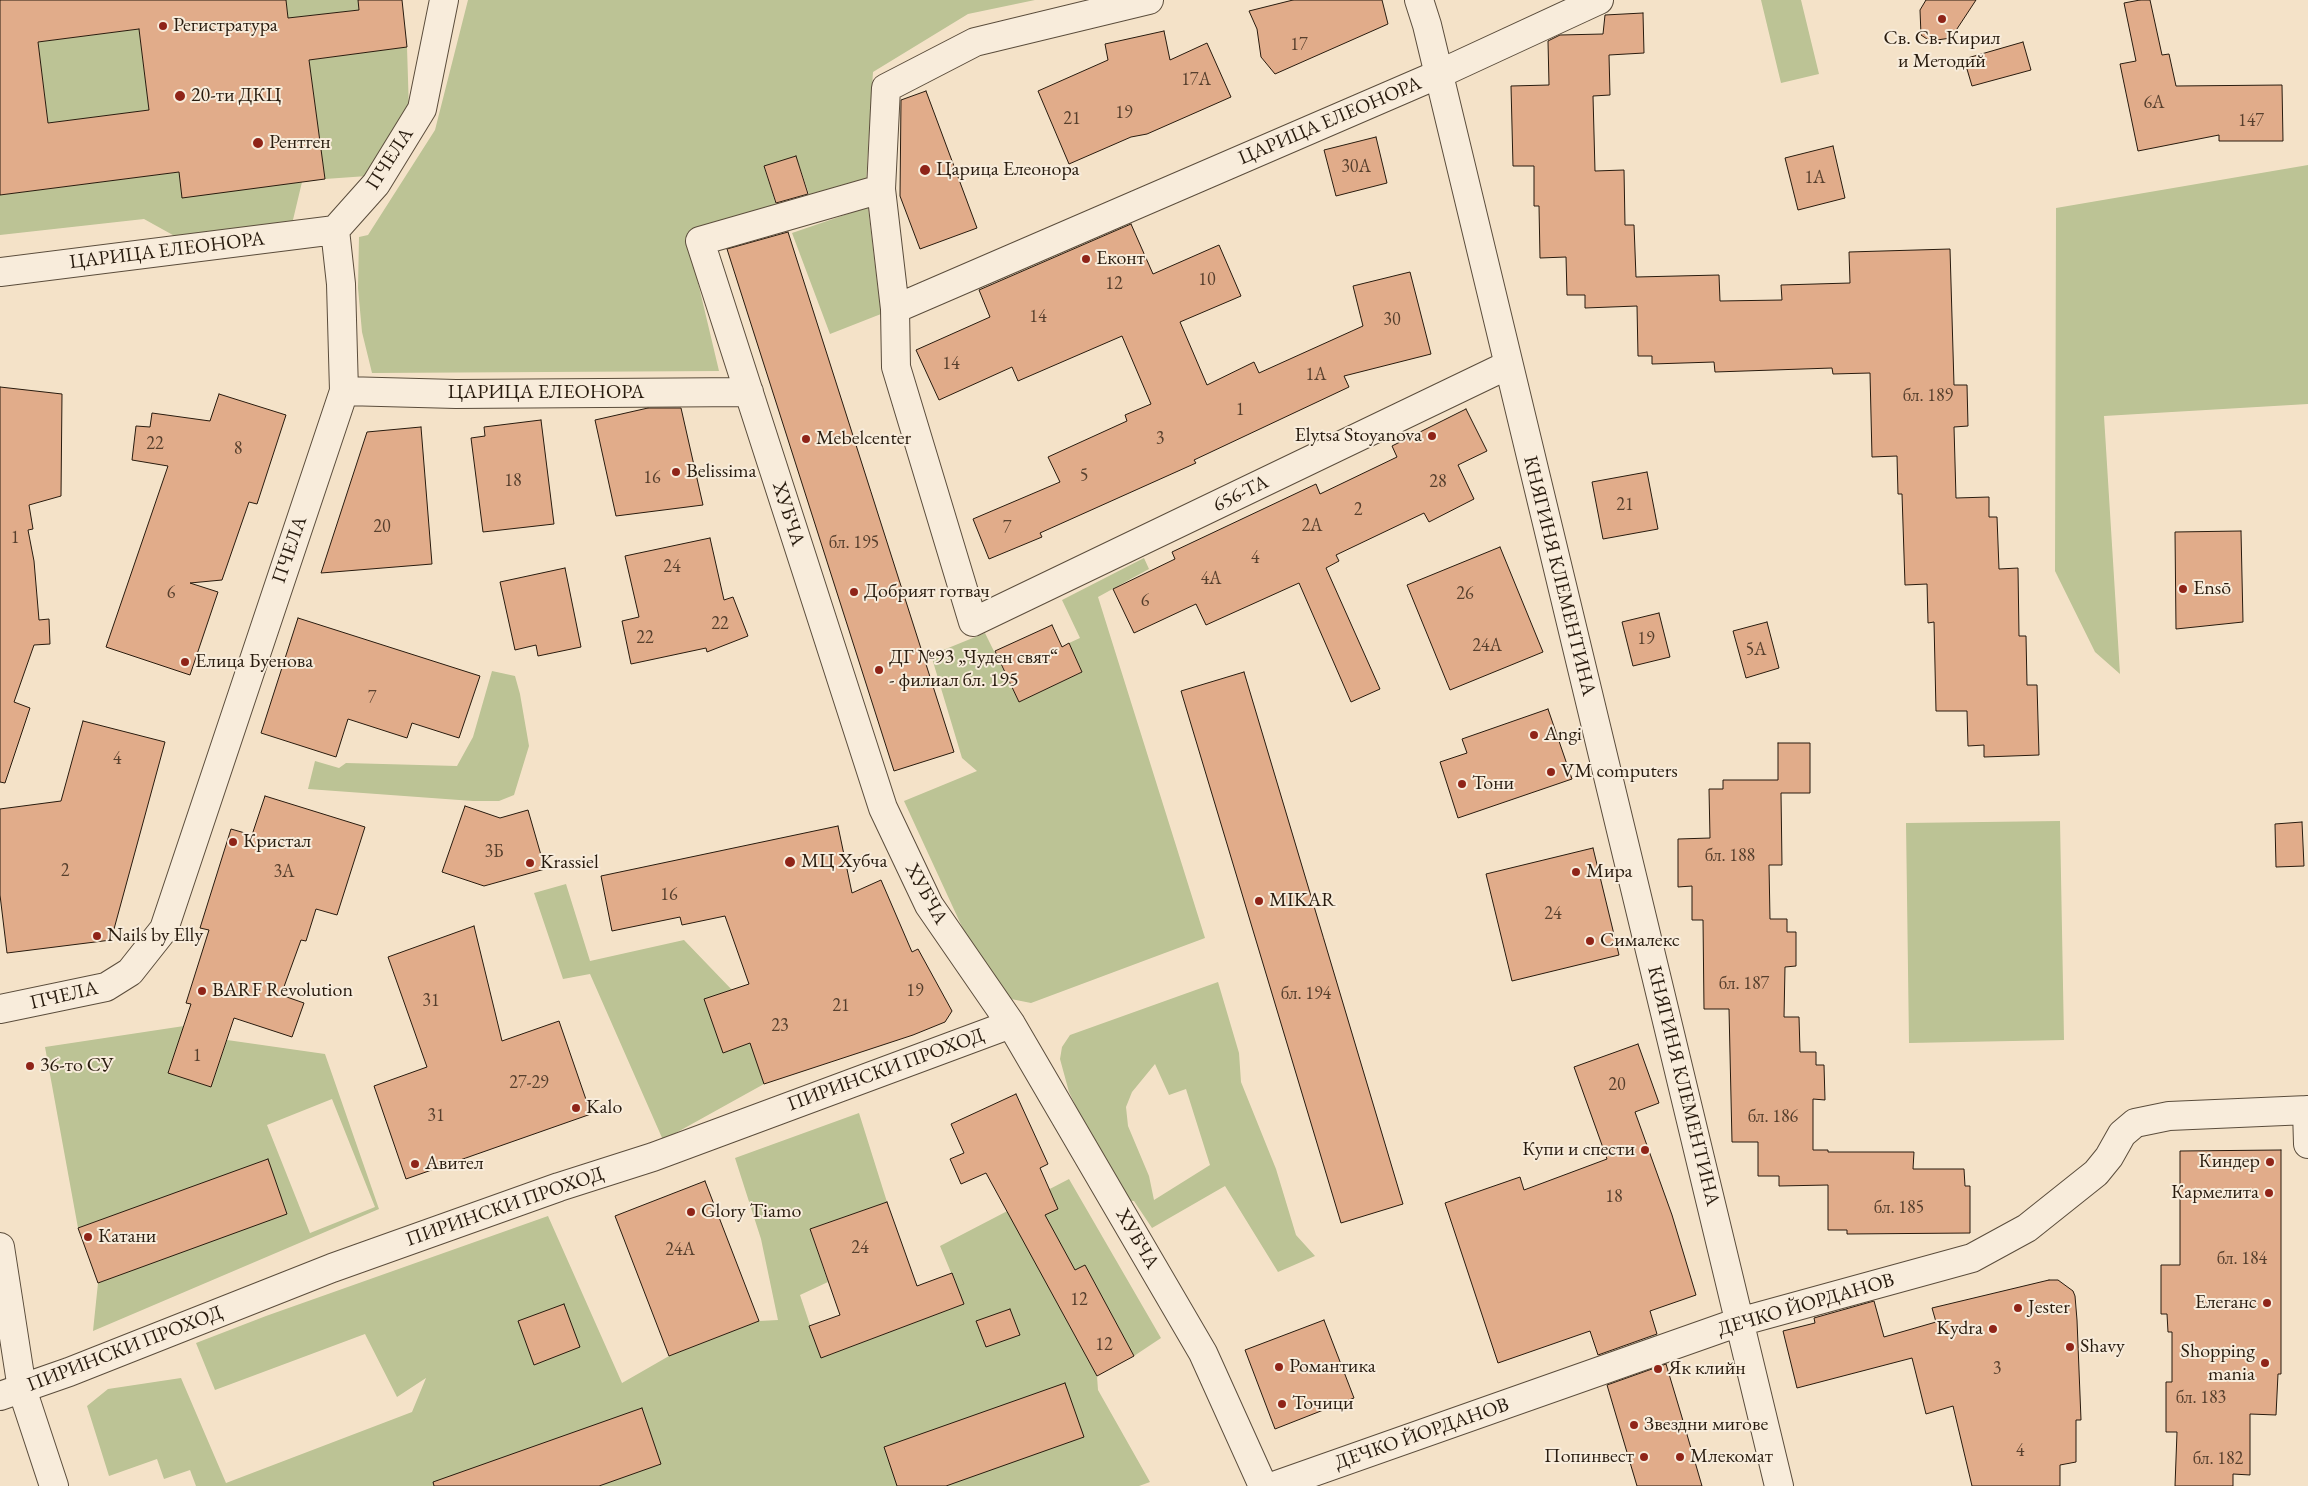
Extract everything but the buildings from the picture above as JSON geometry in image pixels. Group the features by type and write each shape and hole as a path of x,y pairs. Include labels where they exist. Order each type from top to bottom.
{"street":[{"name":"ПЧЕЛА","path":"0,1009 106,987 130,972 164,929 344,391 341,284 335,230 376,184 422,109 444,0"},
{"path":"895,309 881,189 886,88 975,42 1149,0"},
{"name":"КНЯГИНЯ КЛЕМЕНТИНА","path":"1419,0 1439,74 1779,1486"},
{"name":"ЦАРИЦА ЕЛЕОНОРА","path":"895,309 1439,74 1599,0"},
{"name":"ХУБЧА","path":"881,189 700,241 883,808 929,905 1011,1024 1203,1353 1263,1486"},
{"name":"ЦАРИЦА ЕЛЕОНОРА","path":"0,272 335,230"},
{"name":"656-ТА","path":"895,309 896,367 973,622 1508,365"},
{"name":"ЦАРИЦА ЕЛЕОНОРА","path":"344,391 448,394 749,392"},
{"name":"ПИРИНСКИ ПРОХОД","path":"11,1393 332,1268 559,1187 653,1157 1011,1024"},
{"path":"2308,1110 2308,1144"},
{"name":"ДЕЧКО ЙОРДАНОВ","path":"1274,1486 1739,1322 1972,1258 2027,1228 2096,1173 2109,1157 2122,1134 2135,1123 2169,1116 2308,1110"},
{"path":"0,1247 11,1393 54,1486"}],"green space":[{"path":"286,0 358,0 359,10 288,18"},
{"path":"468,0 1035,0 968,14 873,72 866,183 810,197 796,156 764,167 777,208 687,236 719,371 372,373 362,332 358,288 359,237 368,235 435,130"},
{"path":"1761,0 1801,0 1819,74 1781,83"},
{"path":"139,29 149,110 48,123 38,42"},
{"path":"407,47 409,111 367,176 325,179 309,60"},
{"path":"2308,165 2308,404 2104,416 2120,674 2095,652 2055,571 2056,208"},
{"path":"179,172 182,197 302,182 292,224 180,239 144,219 0,235 0,195"},
{"path":"868,207 881,314 830,334 792,233"},
{"path":"1144,558 1149,569 1098,597 1205,938 1031,1003 1011,999 963,929 904,801 977,771 962,758 931,655 985,633 1019,702 1082,672 1069,643 1080,638 1062,600"},
{"path":"492,671 515,676 520,694 529,746 514,795 499,801 473,801 308,789 315,761 339,768 346,763 457,766 473,737"},
{"path":"2060,821 2064,1040 1909,1043 1906,823"},
{"path":"566,884 590,961 684,940 733,991 764,1084 663,1140 590,974 563,979 534,893"},
{"path":"1218,982 1239,1053 1241,1082 1276,1169 1296,1235 1315,1256 1278,1272 1225,1186 1152,1228 1134,1201 1121,1200 1069,1092 1060,1059 1062,1047 1070,1035","holes":["1155,1064 1169,1095 1186,1089 1210,1165 1154,1200 1149,1176 1128,1126 1126,1107 1132,1092"]},
{"path":"184,1026 168,1072 211,1087 227,1040 325,1054 379,1209 93,1331 98,1283 287,1213 267,1160 78,1228 45,1047","holes":["332,1099 375,1207 310,1233 267,1125"]},
{"path":"859,1113 887,1202 810,1229 828,1282 800,1295 821,1358 964,1304 940,1246 1069,1179 1161,1338 1134,1356 1085,1265 1048,1286 1097,1376 1098,1390 1150,1482 1139,1486 196,1486 190,1470 164,1479 157,1459 109,1476 87,1406 108,1389 181,1378 226,1483 412,1412 426,1378 397,1397 365,1334 215,1390 196,1343 266,1316 548,1216 622,1383 669,1356 759,1321 778,1320 761,1239 735,1158"}],"place":[{"name":"Св. Св. Кирил и Методий","path":"1942,19"},
{"name":"Регистратура","path":"163,26"},
{"name":"20-ти ДКЦ","path":"180,96"},
{"name":"Рентген","path":"258,143"},
{"name":"Царица Елеонора","path":"925,170"},
{"name":"Еконт","path":"1086,259"},
{"name":"Elytsa Stoyanova","path":"1432,436"},
{"name":"Mebelcenter","path":"806,439"},
{"name":"Belissima","path":"676,472"},
{"name":"Ensō","path":"2183,589"},
{"name":"Добрият готвач","path":"854,592"},
{"name":"Елица Буенова","path":"185,662"},
{"name":"ДГ №93 „Чуден свят“ - филиал бл. 195","path":"879,670"},
{"name":"Angi","path":"1534,735"},
{"name":"VM computers","path":"1551,772"},
{"name":"Тони","path":"1462,784"},
{"name":"Кристал","path":"233,842"},
{"name":"МЦ Хубча","path":"790,862"},
{"name":"Krassiel","path":"530,863"},
{"name":"Мира","path":"1576,872"},
{"name":"MIKAR","path":"1259,901"},
{"name":"Nails by Elly","path":"97,936"},
{"name":"Сималекс","path":"1590,941"},
{"name":"BARF Revolution","path":"202,991"},
{"name":"36-то СУ","path":"30,1066"},
{"name":"Kalo","path":"576,1108"},
{"name":"Купи и спести","path":"1645,1150"},
{"name":"Киндер","path":"2270,1162"},
{"name":"Авител","path":"415,1164"},
{"name":"Кармелита","path":"2269,1193"},
{"name":"Glory Tiamo","path":"691,1212"},
{"name":"Катани","path":"88,1237"},
{"name":"Елеганс","path":"2267,1303"},
{"name":"Jester","path":"2018,1308"},
{"name":"Kydra","path":"1993,1329"},
{"name":"Shavy","path":"2070,1347"},
{"name":"Shopping mania","path":"2265,1363"},
{"name":"Романтика","path":"1279,1367"},
{"name":"Як клийн","path":"1658,1369"},
{"name":"Точици","path":"1282,1404"},
{"name":"Звездни мигове","path":"1634,1425"},
{"name":"Попинвест","path":"1644,1457"},
{"name":"Млекомат","path":"1680,1457"}]}
